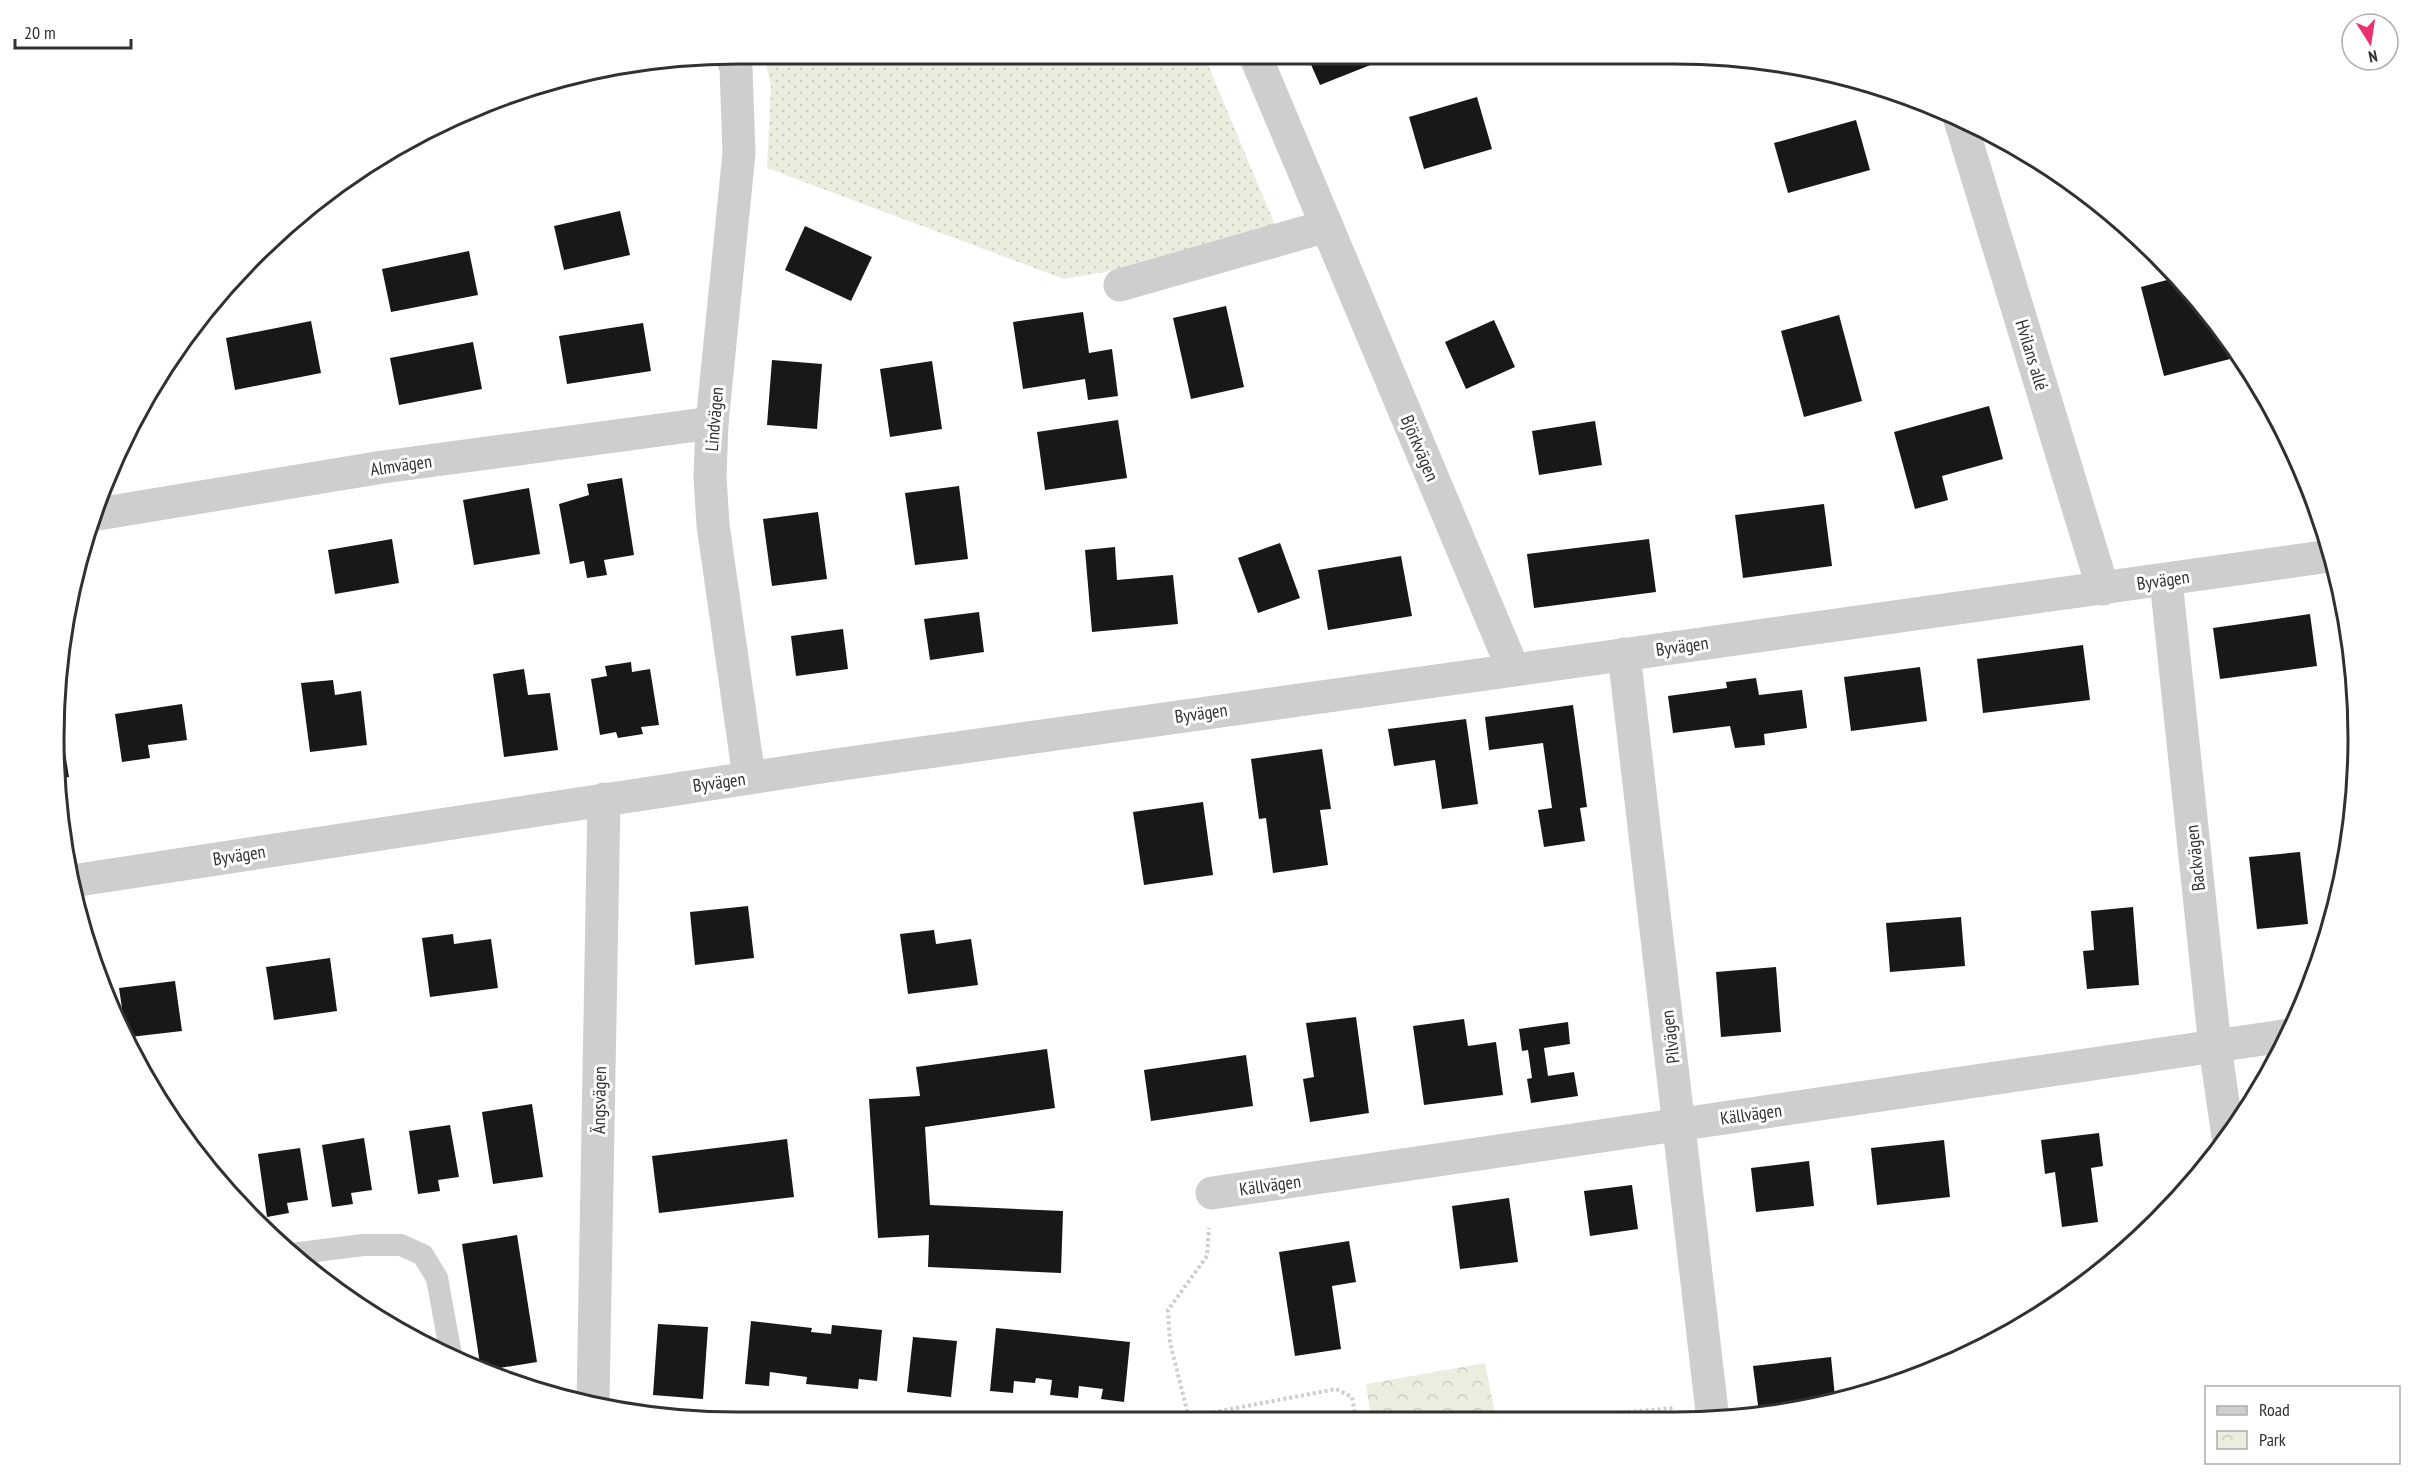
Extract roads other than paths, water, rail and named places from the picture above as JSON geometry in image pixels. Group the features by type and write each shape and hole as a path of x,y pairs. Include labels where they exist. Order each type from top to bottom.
{"street":[{"name":"Lindvägen","path":"735,64 739,153 712,423 710,477 713,525 749,777"},
{"name":"Björkvägen","path":"1259,64 1513,669"},
{"name":"Hvilans allé","path":"1963,130 2103,589"},
{"path":"1120,285 1327,226"},
{"name":"Almvägen","path":"103,513 383,467 712,423"},
{"name":"Byvägen","path":"80,880 749,777 2323,557"},
{"name":"Backvägen","path":"2166,580 2215,1047 2226,1123"},
{"name":"Pilvägen","path":"1624,654 1712,1410"},
{"name":"Ängsvägen","path":"593,1396 604,799"},
{"name":"Källvägen","path":"1212,1193 2277,1037"}],"lane":[{"path":"304,1252 363,1245 401,1245 423,1254 437,1278 449,1346"}]}
